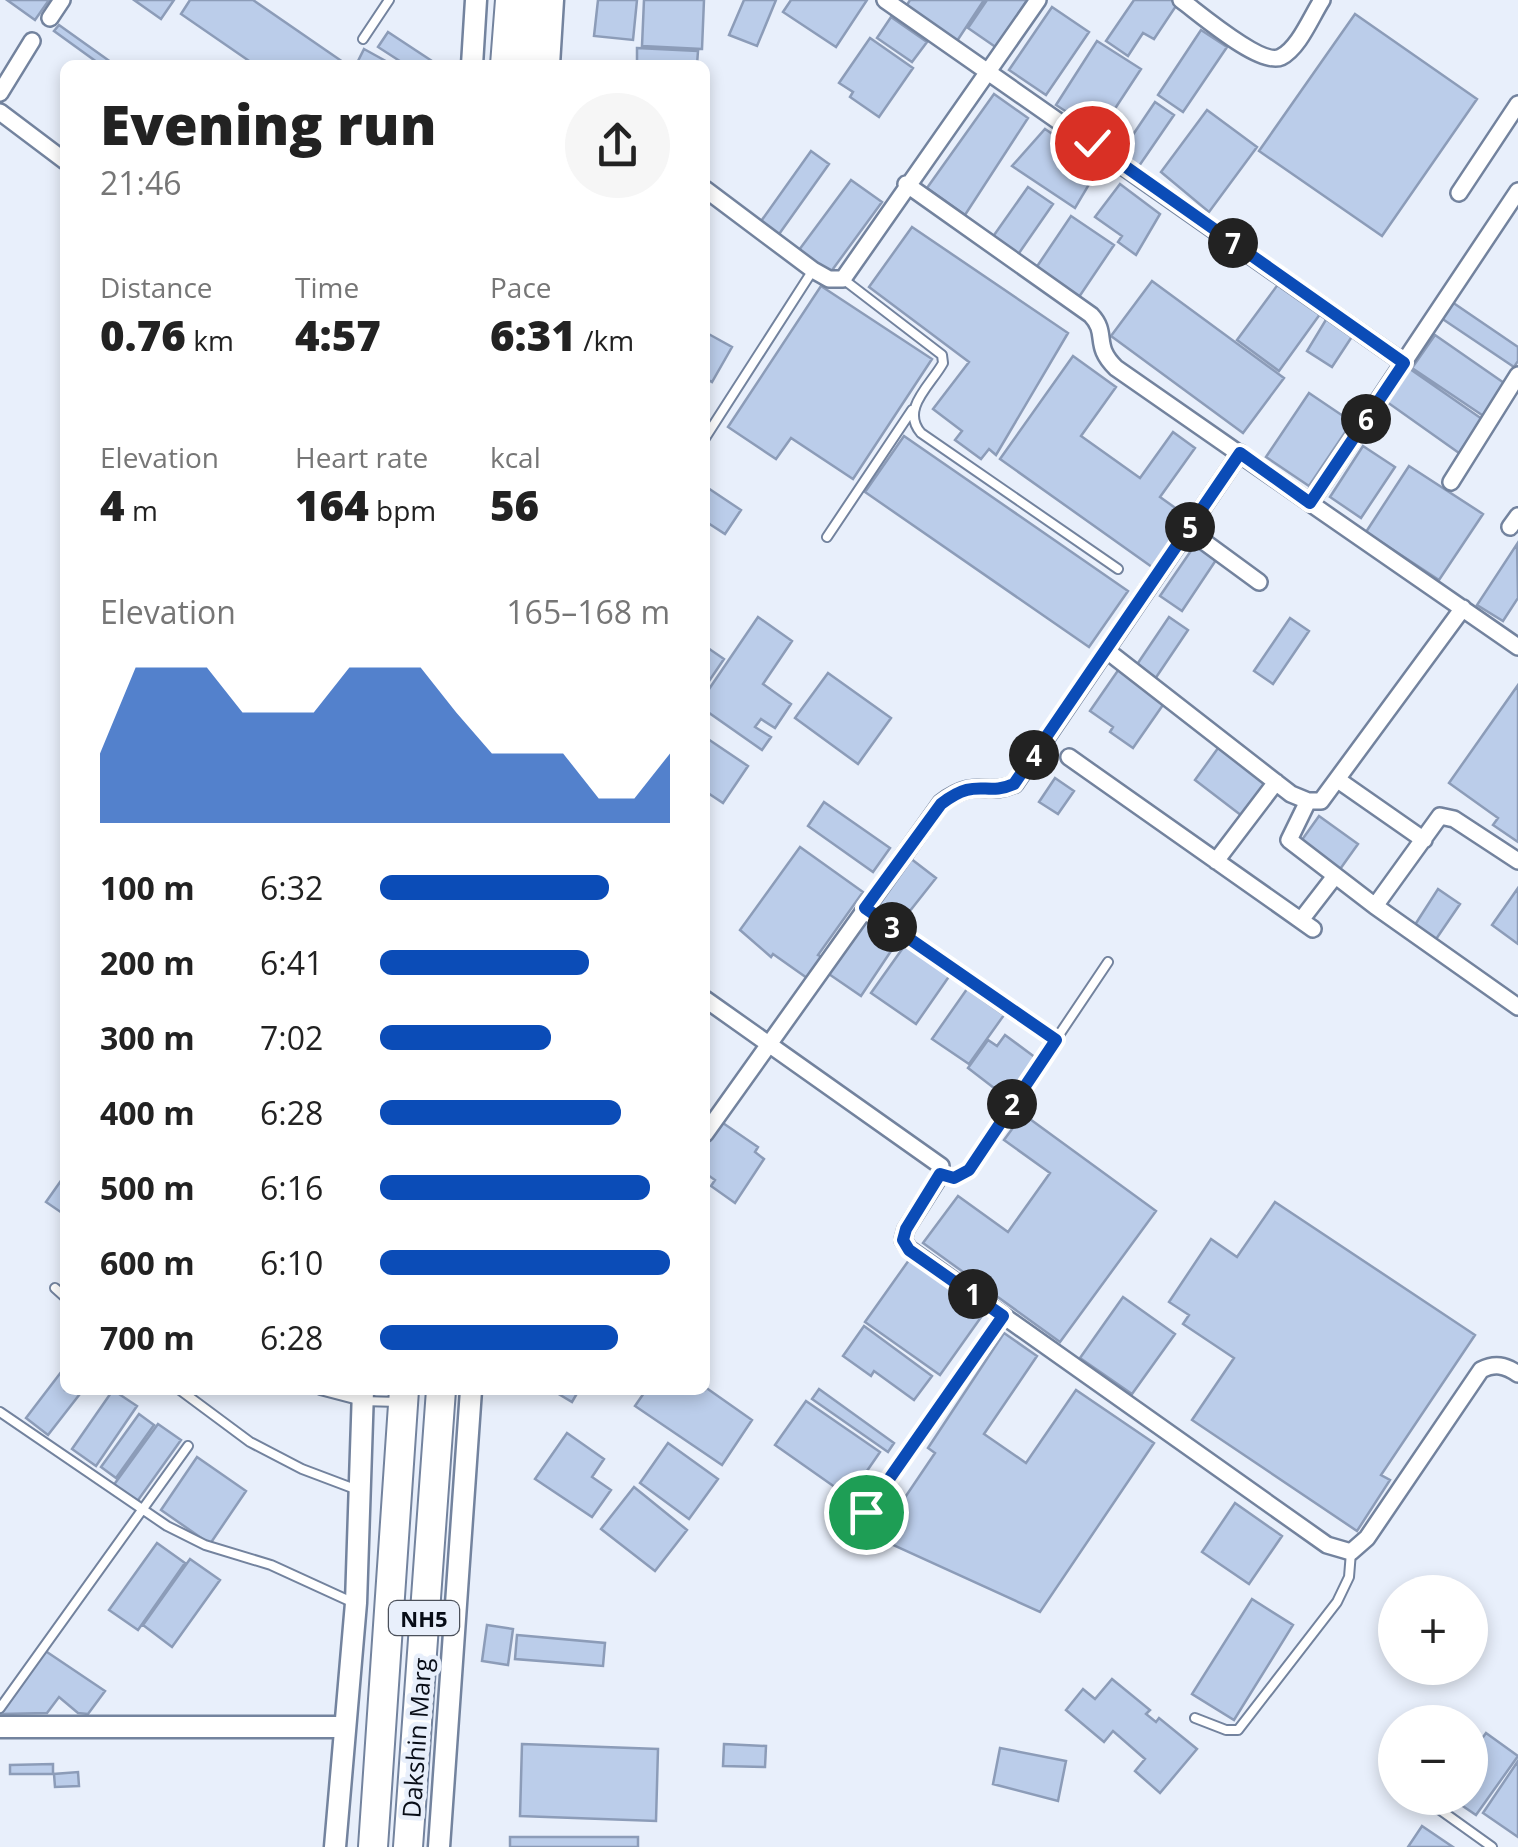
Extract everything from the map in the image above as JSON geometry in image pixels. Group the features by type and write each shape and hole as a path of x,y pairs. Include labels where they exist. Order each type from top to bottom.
{"highway":[{"path":"505,60 510,0"},
{"path":"530,60 535,0"},
{"name":"Dakshin Marg","path":"408,1847 442,1395"},
{"name":"Dakshin Marg","path":"373,1847 404,1396"}],"street":[{"path":"50,18 62,0"},
{"path":"472,60 476,0"},
{"path":"548,60 553,0"},
{"path":"885,0 1404,363"},
{"path":"710,194 813,270 829,279 842,279 1038,0"},
{"path":"1181,0 1269,60 1290,50 1322,0"},
{"path":"0,93 32,41"},
{"path":"1459,193 1518,104"},
{"path":"0,112 60,157"},
{"path":"906,184 1090,315 1100,330 1100,348 1116,368 1463,608 1515,638"},
{"path":"1310,503 1518,192"},
{"path":"1451,482 1518,375"},
{"path":"710,1127 941,804 958,790 978,786 1004,789 1014,784 1240,453"},
{"path":"1188,530 1259,582"},
{"path":"1106,650 1276,782 1308,802 1320,801 1463,608"},
{"path":"1070,757 1307,925 1335,876"},
{"path":"1338,780 1424,840"},
{"path":"1216,861 1276,782"},
{"path":"1308,802 1288,840 1518,1007"},
{"path":"1374,906 1440,816 1454,819 1518,861"},
{"path":"710,1003 940,1166 940,1174 906,1229 903,1240 909,1250 1327,1545 1351,1552 1367,1538 1481,1370 1491,1365 1503,1366 1518,1374"},
{"path":"439,1847 471,1395"},
{"path":"335,1847 356,1603 362,1396"},
{"path":"0,1726 344,1727"}],"lane":[{"path":"362,38 389,0"},
{"path":"710,430 813,270"},
{"path":"826,536 943,364 942,355 842,279"},
{"path":"912,410 914,424 932,442 1118,570"},
{"path":"865,908 1056,1040"},
{"path":"940,1174 954,1178 969,1170 1108,962"},
{"path":"55,1288 60,1292"},
{"path":"866,1512 1003,1316"},
{"path":"187,1395 250,1442 302,1469 359,1490"},
{"path":"362,1396 404,1396"},
{"path":"0,1412 204,1545 271,1564 356,1603"},
{"path":"0,1708 188,1446"},
{"path":"1195,1718 1226,1730 1238,1730 1337,1602 1349,1576 1351,1552"},
{"path":"1447,1815 1492,1847"}],"building":[{"path":"7,0 49,0 35,20"},
{"path":"134,0 174,0 161,19"},
{"path":"190,0 253,0 340,60 248,60 181,14"},
{"path":"598,0 637,0 633,40 594,36"},
{"path":"644,0 704,0 702,49 642,46"},
{"path":"744,0 776,0 757,46 729,35"},
{"path":"791,0 867,0 836,47 783,12"},
{"path":"910,0 984,0 957,41 905,8"},
{"path":"987,0 1027,0 997,48 968,28"},
{"path":"1134,0 1178,3 1154,39 1143,33 1128,56 1106,41"},
{"path":"1052,7 1089,32 1046,95 1009,70"},
{"path":"1355,14 1477,99 1382,236 1259,151"},
{"path":"891,17 927,42 912,62 877,38"},
{"path":"59,25 108,60 94,60 54,31"},
{"path":"1201,30 1227,47 1183,112 1158,95"},
{"path":"388,32 430,60 398,60 378,47"},
{"path":"870,38 913,68 879,117 850,97 853,92 839,83"},
{"path":"1097,41 1141,69 1099,133 1056,105"},
{"path":"637,48 698,51 697,60 637,60"},
{"path":"364,49 384,60 358,60"},
{"path":"994,94 1028,118 965,215 927,188"},
{"path":"1155,102 1174,115 1139,166 1120,154"},
{"path":"1207,110 1257,147 1209,212 1161,172"},
{"path":"1045,129 1100,166 1075,208 1012,166"},
{"path":"811,151 829,164 777,237 759,224"},
{"path":"851,180 882,202 830,273 799,250"},
{"path":"1120,184 1160,214 1136,255 1118,242 1122,236 1095,217"},
{"path":"1028,187 1053,204 1017,256 992,238"},
{"path":"1071,216 1114,245 1079,297 1036,268"},
{"path":"912,227 1068,333 996,455 989,449 981,459 955,440 962,431 933,409 969,362 869,287"},
{"path":"1282,279 1323,310 1279,371 1237,340"},
{"path":"1152,281 1284,378 1243,433 1111,336"},
{"path":"821,286 932,359 853,479 791,438 776,459 728,427"},
{"path":"1452,302 1518,347 1514,367 1441,318"},
{"path":"1327,318 1353,335 1332,367 1307,351"},
{"path":"710,335 732,347 710,381"},
{"path":"1435,335 1507,385 1485,417 1412,368"},
{"path":"1073,356 1116,387 1081,436 1140,478 1173,432 1195,448 1160,497 1188,517 1152,567 1000,459"},
{"path":"1410,369 1482,419 1459,453 1387,402"},
{"path":"1309,393 1352,422 1309,486 1266,457"},
{"path":"904,436 1128,591 1089,647 865,492"},
{"path":"1363,446 1395,467 1361,518 1330,497"},
{"path":"1409,466 1483,514 1439,580 1366,532"},
{"path":"710,489 741,510 725,534 710,524"},
{"path":"1197,542 1218,557 1182,611 1160,596"},
{"path":"1517,544 1518,598 1503,621 1477,605"},
{"path":"758,617 792,641 763,684 791,704 775,728 761,719 755,727 771,737 762,750 710,714 710,688"},
{"path":"1169,617 1188,630 1155,679 1136,666"},
{"path":"1290,618 1309,631 1273,684 1254,671"},
{"path":"710,649 724,659 710,680"},
{"path":"1119,669 1165,702 1133,748 1090,711"},
{"path":"828,673 891,718 858,764 795,718"},
{"path":"1518,685 1518,842 1493,825 1498,818 1449,783"},
{"path":"710,740 748,766 723,803 710,794"},
{"path":"1221,744 1269,779 1242,816 1195,780"},
{"path":"1055,778 1074,791 1058,814 1039,802"},
{"path":"824,802 890,848 873,872 808,826"},
{"path":"1319,816 1358,844 1338,872 1299,844"},
{"path":"800,847 863,892 818,955 822,957 807,978 773,954 771,957 740,930"},
{"path":"910,858 936,878 898,926 872,905"},
{"path":"1518,888 1518,944 1492,925"},
{"path":"1438,889 1460,904 1432,945 1411,931"},
{"path":"859,917 897,942 861,996 823,970"},
{"path":"905,945 950,975 916,1024 871,993"},
{"path":"967,989 1004,1015 969,1064 932,1039"},
{"path":"1005,1035 1036,1058 1007,1098 968,1068 988,1040 997,1046"},
{"path":"1023,1114 1156,1211 1060,1342 923,1243 958,1196 1008,1232 1050,1173 1004,1140"},
{"path":"720,1121 758,1147 755,1152 764,1159 735,1203 711,1186 715,1180 710,1176 710,1136"},
{"path":"60,1182 60,1212 46,1202"},
{"path":"1275,1202 1475,1335 1381,1475 1390,1480 1357,1531 1192,1420 1234,1358 1183,1324 1189,1315 1169,1302 1211,1239 1237,1257"},
{"path":"909,1260 984,1313 940,1375 865,1322"},
{"path":"1123,1297 1175,1334 1132,1394 1080,1358"},
{"path":"864,1326 932,1376 914,1400 874,1371 871,1376 843,1356"},
{"path":"1004,1333 1037,1356 984,1434 1026,1463 1076,1390 1154,1443 1040,1612 893,1545 889,1521 935,1453 928,1448"},
{"path":"60,1374 60,1395 79,1395 48,1435 26,1418"},
{"path":"819,1389 894,1443 888,1452 812,1399"},
{"path":"710,1391 752,1420 722,1465 635,1406 643,1395 710,1395"},
{"path":"110,1395 120,1395 137,1406 96,1466 72,1449"},
{"path":"806,1401 880,1452 849,1497 775,1445"},
{"path":"139,1414 154,1425 116,1478 101,1467"},
{"path":"158,1424 181,1440 136,1503 113,1486"},
{"path":"567,1433 604,1459 592,1477 611,1490 592,1517 535,1479"},
{"path":"668,1443 718,1479 689,1519 640,1483"},
{"path":"197,1457 246,1491 210,1544 161,1510"},
{"path":"634,1487 687,1530 655,1571 601,1529"},
{"path":"1235,1503 1282,1536 1249,1584 1202,1552"},
{"path":"157,1543 185,1563 138,1630 109,1610"},
{"path":"190,1559 220,1580 172,1647 143,1625"},
{"path":"1252,1599 1293,1625 1234,1720 1192,1694"},
{"path":"487,1625 513,1629 508,1665 482,1661"},
{"path":"517,1635 605,1643 603,1666 515,1659"},
{"path":"44,1650 105,1691 88,1714 78,1713 59,1697 47,1713 1,1714"},
{"path":"1112,1679 1150,1710 1146,1714 1156,1722 1159,1718 1197,1749 1160,1793 1135,1771 1145,1759 1113,1731 1104,1742 1066,1710 1083,1689 1095,1699"},
{"path":"1488,1734 1518,1756 1488,1798"},
{"path":"522,1744 658,1749 656,1821 520,1816"},
{"path":"724,1744 766,1746 765,1767 723,1766"},
{"path":"1000,1748 1066,1761 1058,1801 993,1784"},
{"path":"1518,1761 1518,1837 1486,1815 1488,1806"},
{"path":"53,1764 53,1774 10,1774 10,1765"},
{"path":"78,1772 79,1786 55,1787 54,1774"},
{"path":"1422,1826 1453,1847 1408,1847"},
{"path":"510,1837 638,1837 638,1847 510,1847"}],"route":[{"path":"866,1512 1003,1316 909,1250 903,1240 906,1229 940,1174 962,1177 969,1170 1056,1040 865,908 941,804 958,790 978,786 1004,789 1014,784 1240,453 1310,503 1404,363 1092,143"}]}
